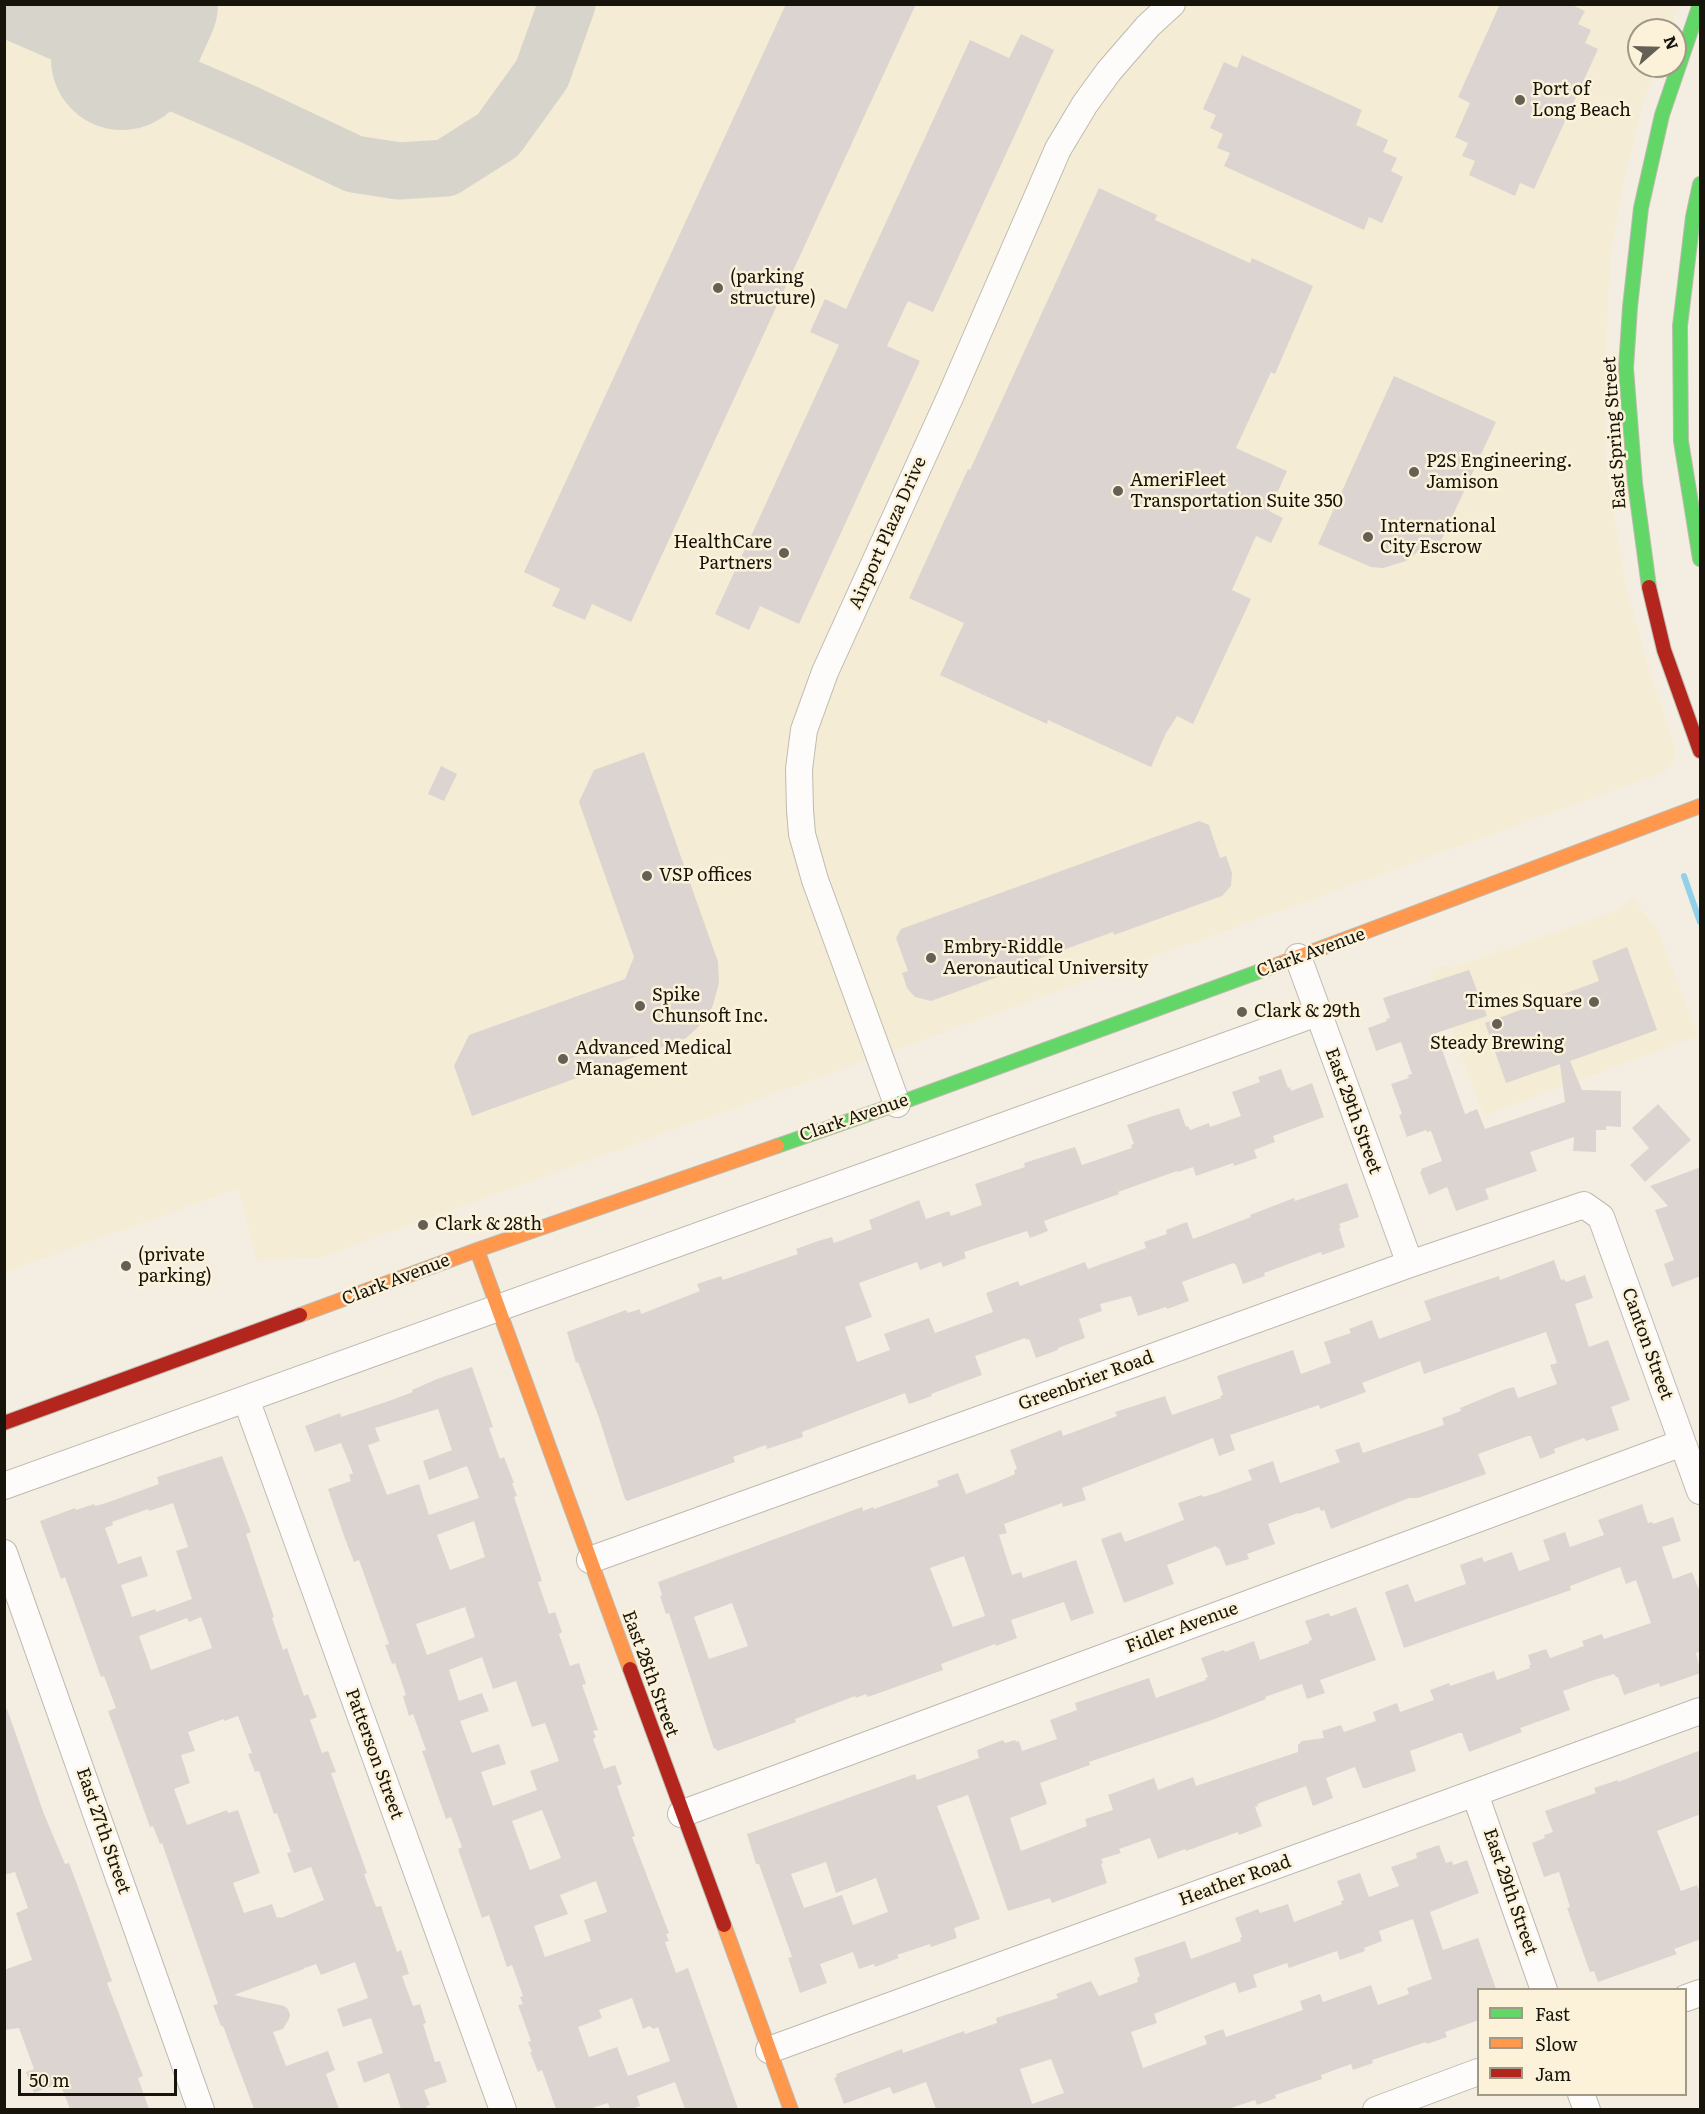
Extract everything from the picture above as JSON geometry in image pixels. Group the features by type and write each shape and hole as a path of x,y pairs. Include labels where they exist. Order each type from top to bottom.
{"main road":[{"name":"East Spring Street","path":"1700,4 1662,115 1641,208 1626,368 1635,483 1653,604 1664,650 1701,751"},
{"path":"1701,184 1694,217 1680,326 1682,441 1695,536 1701,559"},
{"name":"Clark Avenue","path":"4,1423 477,1250 897,1104 1700,806"},
{"name":"East 28th Street","path":"477,1250 681,1814 791,2109"}],"street":[{"name":"Airport Plaza Drive","path":"897,1104 815,880 802,834 799,769 804,730 825,672 951,395 1058,149 1085,104 1109,71 1148,26 1172,4"},
{"name":"East 29th Street","path":"1298,957 1410,1264"},
{"path":"4,1486 1317,1013"},
{"name":"Greenbrier Road","path":"590,1560 1410,1264 1584,1205"},
{"name":"Canton Street","path":"1584,1205 1601,1217 1701,1491"},
{"name":"Patterson Street","path":"246,1399 503,2109"},
{"name":"Fidler Avenue","path":"681,1814 1682,1443"},
{"name":"East 27th Street","path":"4,1553 201,2109"},
{"name":"Heather Road","path":"770,2050 1701,1711"},
{"name":"East 29th Street","path":"1475,1794 1544,1988"},
{"path":"1376,2109 1477,2073"}],"shaded area":[{"path":"4,5 1679,5 1674,18 1627,18 1627,78 1653,78 1643,104 1623,185 1610,258 1605,381 1606,462 1625,582 1648,665 1675,748 1674,761 1665,772 322,1257 257,1261 238,1189 5,1272"},
{"path":"1632,898 1658,930 1698,1036 1484,1116 1430,971 1442,966 1451,968 1617,911"}],"building":[{"name":"(parking structure)","path":"786,4 916,4 631,622 592,604 585,620 552,606 560,589 524,572"},
{"name":"Port of Long Beach","path":"1500,4 1570,4 1585,11 1578,24 1591,30 1585,43 1598,49 1534,189 1520,183 1515,196 1469,175 1475,161 1462,156 1468,143 1455,137 1470,103 1458,97"},
{"path":"1021,34 1054,50 933,312 908,301 887,346 920,361 799,624 760,606 749,630 715,614 839,345 810,332 825,299 846,309 970,40 1009,58"},
{"path":"1242,55 1362,110 1356,125 1388,140 1383,152 1397,158 1391,171 1403,177 1382,223 1369,217 1364,230 1224,166 1230,153 1217,148 1223,134 1210,128 1216,115 1203,109 1224,62 1237,68"},
{"name":"AmeriFleet Transportation Suite 350","path":"1099,188 1157,215 1155,220 1250,263 1252,258 1313,286 1275,374 1271,372 1236,448 1287,471 1269,511 1283,518 1271,543 1256,536 1232,590 1251,599 1193,724 1177,716 1166,733 1151,767 1048,720 1047,724 940,675 964,623 909,598"},
{"name":"P2S Engineering. Jamison","path":"1394,376 1496,422 1440,543 1429,538 1406,561 1383,568 1371,567 1318,544"},
{"name":"VSP offices","path":"644,752 718,962 719,983 713,1005 707,1017 686,1038 472,1116 454,1066 469,1035 625,979 634,957 579,802 594,770"},
{"path":"441,766 457,774 444,801 428,794"},
{"path":"1199,821 1209,825 1220,858 1226,856 1232,873 1231,886 1222,896 1114,935 1113,932 1038,959 1039,962 931,1001 915,997 907,988 902,973 908,971 896,938 901,929"},
{"path":"1627,947 1657,1030 1570,1061 1582,1090 1621,1091 1621,1127 1606,1126 1606,1130 1596,1130 1596,1152 1573,1151 1574,1137 1530,1152 1537,1171 1485,1189 1489,1199 1456,1211 1447,1187 1429,1195 1420,1172 1421,1169 1442,1161 1431,1131 1426,1130 1407,1137 1399,1115 1402,1114 1391,1084 1409,1078 1408,1075 1412,1074 1401,1042 1376,1051 1368,1028 1390,1018 1383,998 1469,970 1487,1016 1436,1033 1465,1114 1477,1109 1485,1129 1565,1102 1560,1064 1506,1083 1485,1023 1599,981 1592,961"},
{"path":"1281,1069 1291,1091 1312,1083 1324,1117 1273,1136 1275,1142 1254,1150 1257,1158 1234,1166 1233,1163 1196,1176 1193,1167 1177,1171 1044,1221 1048,1231 1030,1238 1027,1231 964,1252 966,1258 943,1267 941,1262 920,1270 917,1262 859,1283 872,1317 845,1327 857,1362 890,1350 884,1334 929,1318 935,1333 993,1312 986,1293 1018,1281 1020,1286 1085,1262 1088,1269 1146,1248 1144,1242 1167,1234 1166,1230 1187,1222 1193,1239 1294,1198 1295,1201 1347,1183 1359,1217 1339,1224 1345,1247 1322,1255 1321,1252 1264,1273 1265,1276 1243,1284 1236,1265 1233,1263 1182,1282 1189,1301 1138,1316 1131,1296 1100,1304 1102,1311 1079,1319 1085,1338 1058,1348 1058,1350 1036,1358 1029,1339 1025,1338 975,1356 982,1375 931,1394 932,1396 909,1404 905,1393 802,1432 803,1437 767,1449 766,1445 733,1457 735,1462 627,1501 625,1499 599,1418 578,1362 576,1363 567,1332 626,1310 628,1313 640,1309 641,1314 700,1291 697,1284 721,1276 723,1280 798,1254 796,1249 818,1241 832,1237 834,1243 872,1229 869,1220 919,1200 926,1219 949,1211 951,1216 982,1205 975,1184 1025,1167 1024,1163 1075,1147 1082,1165 1132,1148 1131,1145 1134,1144 1127,1125 1150,1117 1179,1108 1186,1127 1188,1126 1190,1130 1209,1123 1210,1127 1241,1116 1232,1092 1260,1082 1258,1077"},
{"path":"1658,1104 1691,1140 1645,1182 1630,1165 1649,1148 1632,1128"},
{"path":"1701,1167 1701,1276 1672,1287 1664,1264 1674,1260 1655,1210 1668,1206 1650,1186"},
{"path":"1554,1260 1561,1280 1564,1279 1566,1282 1585,1275 1593,1298 1575,1304 1589,1347 1608,1340 1630,1400 1611,1407 1619,1430 1586,1441 1584,1438 1554,1449 1555,1453 1540,1459 1531,1436 1528,1436 1478,1454 1486,1474 1418,1498 1409,1498 1331,1529 1324,1510 1321,1511 1319,1507 1298,1513 1268,1524 1275,1544 1247,1554 1249,1559 1226,1566 1216,1546 1167,1565 1174,1584 1124,1603 1101,1539 1121,1532 1125,1542 1184,1520 1178,1503 1252,1480 1248,1470 1273,1461 1280,1483 1340,1462 1335,1450 1359,1442 1363,1453 1444,1425 1442,1418 1506,1389 1514,1387 1518,1398 1557,1384 1550,1365 1557,1363 1546,1332 1424,1374 1420,1361 1362,1383 1366,1392 1320,1409 1319,1405 1230,1435 1235,1450 1219,1456 1213,1438 1082,1488 1086,1500 1063,1507 1062,1503 1004,1524 1007,1533 999,1535 1012,1575 1021,1572 1023,1578 1076,1560 1094,1613 1071,1621 1064,1602 1011,1620 1017,1638 941,1664 943,1670 868,1697 866,1694 856,1698 855,1696 743,1742 717,1751 716,1748 714,1749 669,1613 666,1614 658,1582 862,1507 863,1511 873,1507 874,1509 939,1486 937,1481 958,1473 966,1494 1015,1474 1014,1470 1017,1469 1010,1450 1061,1430 1063,1436 1117,1416 1115,1412 1165,1396 1172,1415 1221,1398 1220,1396 1223,1395 1217,1376 1293,1350 1301,1374 1331,1363 1324,1342 1351,1333 1349,1329 1372,1320 1379,1339 1431,1320 1424,1301 1499,1276 1500,1280","holes":["964,1556 985,1616 953,1627 930,1568","732,1603 748,1646 709,1659 694,1617"]},
{"path":"472,1367 493,1427 489,1428 500,1459 504,1457 514,1483 512,1483 517,1496 514,1497 542,1581 538,1582 549,1614 555,1612 562,1632 559,1634 570,1666 579,1663 586,1684 582,1685 598,1730 593,1731 596,1737 593,1739 604,1769 615,1765 622,1784 617,1786 635,1836 632,1837 669,1933 666,1934 669,1941 665,1942 676,1973 688,1968 738,2109 685,2109 675,2082 637,2096 640,2106 631,2109 610,2109 608,2103 589,2109 556,2109 542,2070 538,2072 530,2052 532,2052 528,2042 531,2041 518,2005 523,2004 520,1997 523,1996 512,1965 507,1967 489,1915 482,1918 458,1849 462,1847 451,1817 446,1819 422,1751 426,1750 413,1714 409,1716 403,1696 406,1695 395,1663 392,1664 385,1645 389,1644 359,1560 354,1562 328,1489 351,1481 349,1475 353,1473 341,1443 315,1452 305,1426 340,1413 341,1417 386,1402 413,1392 412,1390","holes":["438,1409 452,1450 423,1461 429,1480 467,1466 479,1498 429,1515 419,1484 387,1495 368,1445 380,1441 375,1428","474,1521 485,1557 450,1570 437,1535","465,1607 475,1637 427,1655 416,1624","482,1657 493,1689 516,1681 532,1727 545,1723 559,1761 530,1771 537,1790 493,1806 481,1772 506,1764 499,1744 472,1753 460,1721 489,1711 482,1693 459,1701 449,1670","542,1810 561,1858 530,1870 512,1821","596,1881 607,1912 584,1920 591,1941 545,1957 534,1926 568,1914 560,1895","632,1998 643,2029 649,2026 654,2029 658,2027 670,2061 628,2076 617,2047 589,2057 578,2027 602,2018 599,2010"]},
{"path":"222,1456 251,1532 246,1534 283,1650 287,1648 304,1696 308,1694 317,1717 310,1720 322,1753 328,1751 336,1772 331,1773 367,1873 364,1874 376,1907 381,1906 397,1952 401,1950 409,1974 402,1976 413,2006 420,2004 426,2023 423,2024 435,2062 440,2061 447,2082 424,2090 430,2105 426,2106 428,2109 401,2109 389,2073 364,2083 357,2062 383,2053 371,2018 343,2027 337,2009 368,1998 355,1962 321,1975 316,1964 305,1968 305,1966 304,1969 234,1995 284,2006 288,2009 289,2019 283,2029 273,2032 286,2066 328,2051 335,2070 326,2074 339,2109 254,2109 213,2005 218,2004 162,1843 160,1844 153,1826 150,1827 108,1711 116,1708 104,1676 101,1677 65,1577 61,1579 40,1521 75,1508 76,1510 106,1503 159,1484 157,1477","holes":["173,1503 188,1547 176,1551 192,1599 156,1612 155,1609 132,1617 121,1585 148,1576 141,1556 118,1564 105,1528 113,1525 112,1522","201,1617 212,1648 151,1670 139,1636 187,1618 189,1622","238,1716 252,1753 248,1754 255,1772 259,1771 274,1814 277,1813 291,1852 287,1853 294,1873 311,1867 324,1900 281,1918 277,1918 272,1904 244,1913 233,1883 260,1873 238,1810 228,1813 227,1810 187,1825 174,1789 190,1783 181,1755 195,1751 188,1732 224,1719 224,1721"]},
{"path":"1642,1504 1648,1523 1653,1524 1673,1517 1681,1541 1662,1547 1673,1579 1692,1572 1701,1595 1701,1651 1696,1653 1701,1673 1660,1687 1659,1683 1624,1695 1618,1677 1614,1674 1594,1680 1563,1691 1570,1710 1520,1728 1522,1732 1469,1752 1462,1733 1459,1733 1410,1751 1416,1771 1366,1788 1363,1788 1355,1767 1326,1778 1333,1798 1313,1806 1306,1786 1257,1804 1258,1806 1255,1807 1262,1826 1158,1859 1150,1838 1119,1849 1121,1853 1101,1859 1107,1883 1052,1903 1050,1898 1008,1911 968,1795 937,1806 980,1919 954,1928 957,1938 897,1955 899,1958 875,1967 874,1964 859,1969 853,1952 820,1964 827,1983 800,1993 788,1958 792,1957 759,1864 756,1864 747,1834 915,1774 917,1780 979,1758 977,1750 1003,1740 1005,1743 1019,1741 1022,1751 1057,1739 1050,1720 1077,1710 1075,1703 1149,1678 1156,1698 1206,1680 1205,1678 1208,1677 1201,1658 1254,1641 1260,1660 1309,1643 1312,1640 1305,1621 1329,1613 1332,1616 1356,1607 1376,1660 1320,1680 1325,1693 1307,1699 1302,1684 1212,1720 1089,1762 1090,1765 1040,1783 1047,1804 1010,1818 1021,1851 1087,1826 1085,1819 1113,1810 1108,1795 1154,1778 1158,1790 1193,1777 1196,1786 1298,1752 1298,1745 1302,1741 1324,1738 1322,1731 1341,1725 1344,1732 1376,1721 1373,1712 1397,1703 1400,1712 1434,1700 1430,1690 1449,1683 1450,1686 1494,1671 1497,1680 1530,1668 1528,1655 1546,1649 1550,1658 1584,1646 1582,1641 1602,1634 1604,1639 1651,1623 1636,1580 1626,1584 1620,1567 1570,1586 1571,1590 1404,1648 1385,1592 1408,1584 1415,1602 1466,1584 1460,1565 1482,1557 1484,1562 1512,1552 1519,1571 1550,1560 1543,1540 1565,1532 1570,1547 1604,1535 1598,1520","holes":["826,1862 836,1893 876,1878 888,1912 853,1925 842,1895 804,1908 791,1874"]},
{"path":"4,1709 7,1709 44,1814 65,1864 69,1863 87,1911 112,1981 107,1983 143,2076 138,2078 149,2109 70,2109 60,2083 34,2093 26,2072 34,2069 19,2028 4,2030 4,1970 32,1960 16,1913 28,1908 15,1872 4,1875"},
{"path":"1701,1750 1701,1814 1657,1831 1681,1891 1697,1885 1701,1895 1701,1939 1674,1949 1677,1954 1598,1982 1594,1971 1590,1972 1567,1908 1570,1907 1559,1872 1544,1877 1532,1843 1553,1832 1545,1811 1596,1793 1594,1788 1618,1780 1618,1782"},
{"path":"1439,1845 1446,1863 1452,1861 1453,1865 1467,1860 1479,1893 1430,1912 1443,1950 1478,1938 1496,1988 1477,1988 1477,2021 1445,2032 1447,2037 1372,2060 1373,2063 1353,2070 1351,2064 1321,2075 1322,2079 1275,2095 1276,2098 1257,2105 1255,2100 1228,2109 936,2109 926,2082 893,2094 890,2087 844,2104 834,2078 837,2077 836,2074 902,2049 903,2053 964,2031 965,2034 997,2023 996,2018 1058,1998 1056,1994 1091,1981 1099,1996 1138,1982 1137,1978 1140,1976 1134,1958 1185,1941 1191,1959 1241,1941 1242,1937 1235,1918 1258,1909 1260,1913 1288,1904 1294,1922 1342,1904 1341,1901 1344,1900 1337,1881 1360,1873 1369,1897 1399,1886 1391,1867 1417,1858 1416,1853","holes":["1413,1919 1432,1979 1407,1988 1409,1994 1378,2005 1371,1985 1323,2002 1320,1994 1300,2001 1303,2010 1226,2037 1223,2029 1204,2036 1207,2044 1143,2068 1131,2032 1157,2023 1154,2014 1235,1982 1239,1993 1257,1987 1253,1975 1287,1963 1289,1968 1337,1951 1340,1960 1365,1951 1364,1948 1382,1941 1379,1931","1051,2059 1064,2093 1032,2104 1020,2069"]}],"waterway":[{"path":"1684,876 1700,922"}],"taxiway":[{"path":"4,8 248,114 354,164 399,171 446,168 498,135 542,74 567,4"}],"runway":[{"path":"122,59 147,4"}],"traffic: fast":[{"path":"1649,587 1635,483 1626,368 1630,307 1641,208 1662,115 1700,4"},
{"path":"1700,184 1693,217 1680,326 1681,441 1700,559"},
{"path":"777,1146 1266,969"}],"traffic: slow":[{"path":"1266,969 1700,806"},
{"path":"300,1315 477,1250 777,1146"},
{"path":"477,1250 630,1669"},
{"path":"724,1925 791,2110"}],"traffic: jam":[{"path":"1649,587 1664,650 1700,751"},
{"path":"4,1423 300,1315"},
{"path":"630,1669 724,1925"}],"place":[{"name":"Port of Long Beach","path":"1520,100"},
{"name":"(parking structure)","path":"718,288"},
{"name":"P2S Engineering. Jamison","path":"1414,472"},
{"name":"AmeriFleet Transportation Suite 350","path":"1118,491"},
{"name":"International City Escrow","path":"1368,537"},
{"name":"HealthCare Partners","path":"784,553"},
{"name":"VSP offices","path":"647,876"},
{"name":"Embry-Riddle Aeronautical University","path":"931,958"},
{"name":"Times Square","path":"1594,1002"},
{"name":"Spike Chunsoft Inc.","path":"640,1006"},
{"name":"Clark & 29th","path":"1242,1012"},
{"name":"Steady Brewing","path":"1497,1024"},
{"name":"Advanced Medical Management","path":"563,1059"},
{"name":"Clark & 28th","path":"423,1225"},
{"name":"(private parking)","path":"126,1266"}]}
